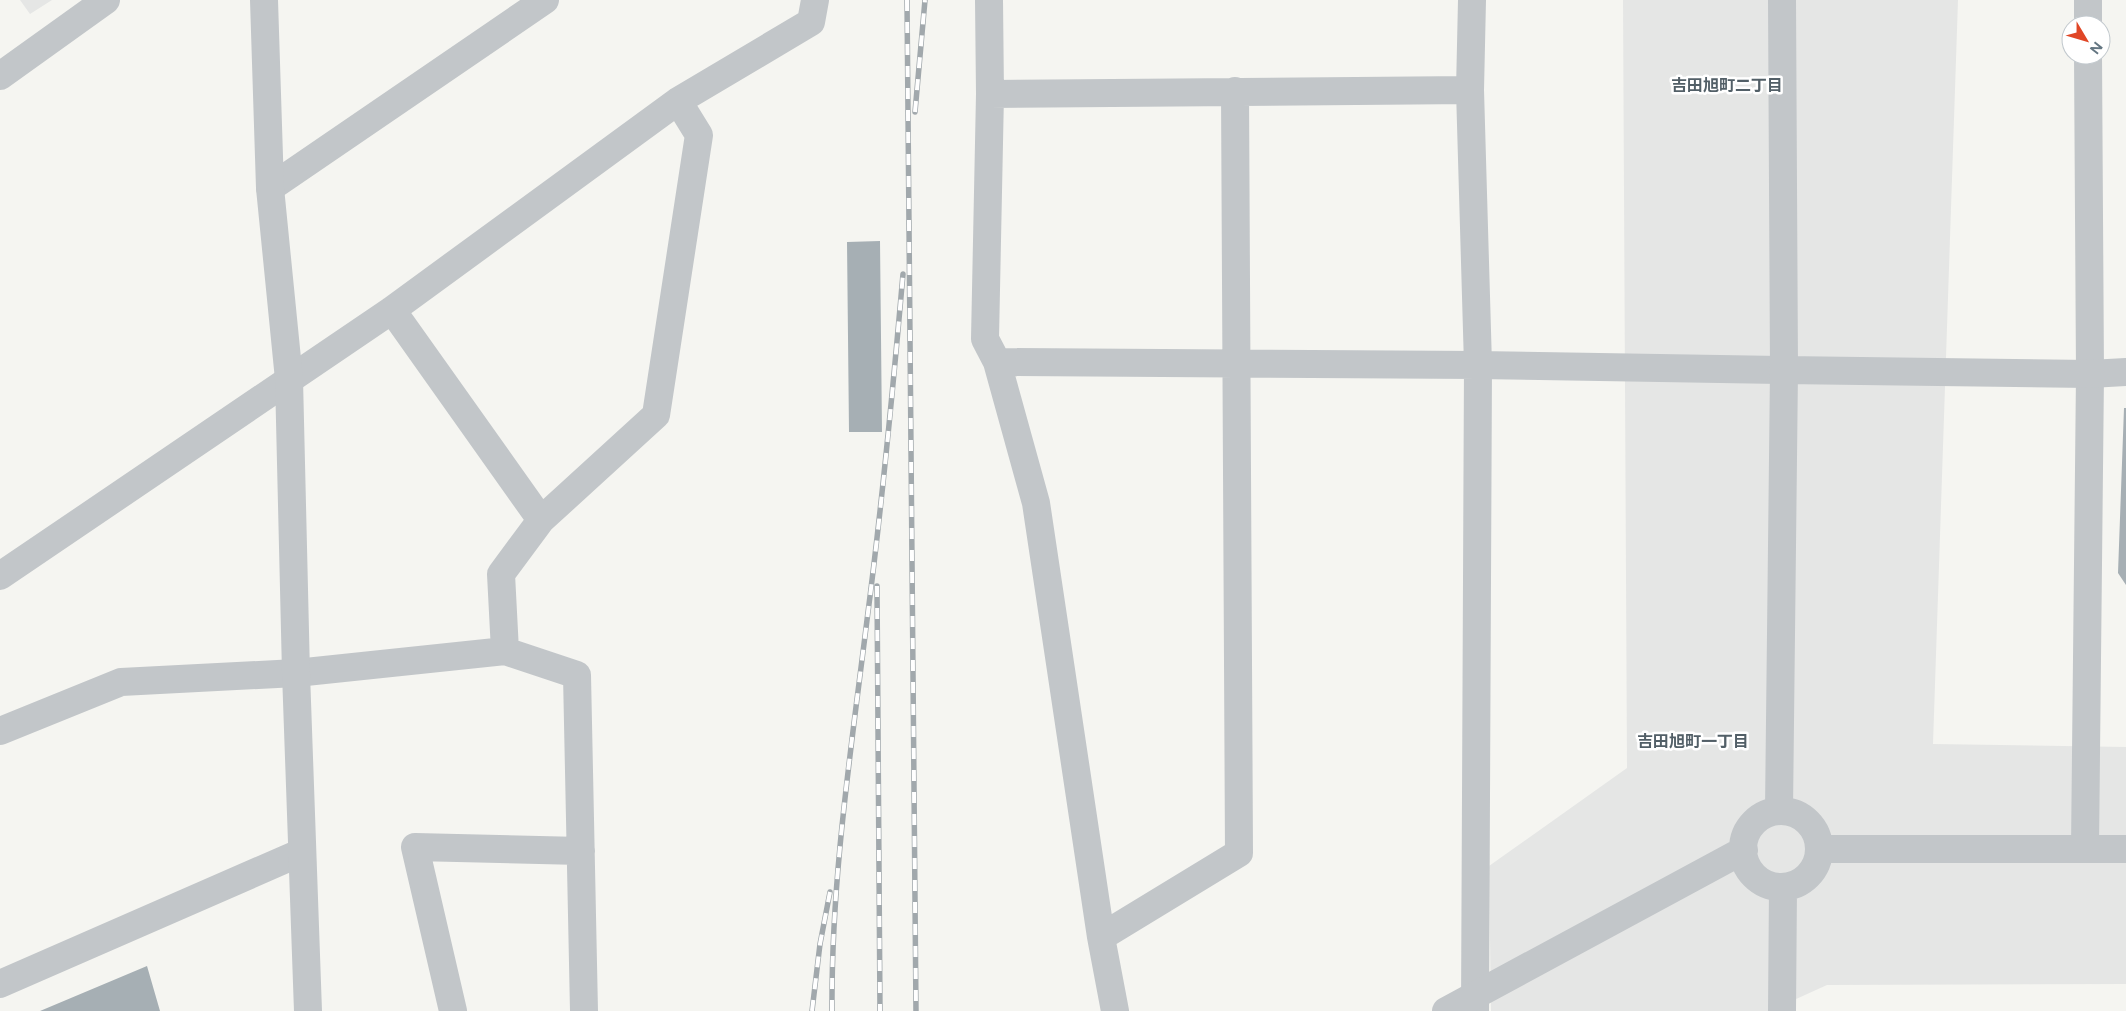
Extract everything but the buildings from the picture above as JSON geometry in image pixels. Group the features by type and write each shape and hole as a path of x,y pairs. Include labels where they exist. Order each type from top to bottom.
{"street":[{"path":"0,76 106,0"},
{"path":"264,0 270,188 289,379 296,673 308,1011"},
{"path":"270,188 545,0"},
{"path":"0,576 392,310 678,102 811,22 815,0"},
{"path":"989,0 990,94 985,338 996,362 1036,503 1100,937 1115,1011"},
{"path":"1472,0 1470,90 1478,364 1475,1003"},
{"path":"1779,810 1784,370 1782,0"},
{"path":"2088,0 2088,15"},
{"path":"2085,849 2090,374 2088,65"},
{"path":"990,94 1470,90"},
{"path":"1100,937 1239,853 1238,364 1235,92"},
{"path":"505,651 502,574 541,520 656,415 699,135 678,102"},
{"path":"392,310 541,520"},
{"path":"996,362 1478,364 2090,374 2126,372"},
{"path":"0,731 121,682 296,673 505,651 577,675 584,1011"},
{"path":"1779,810 1792,812 1803,817 1812,826 1818,837 1820,850 1818,862 1811,873 1802,881 1784,887 1766,884 1755,877 1748,867 1744,850 1744,842 1748,830 1756,820 1779,810"},
{"path":"453,1011 415,847 581,851"},
{"path":"1820,850 2126,849"},
{"path":"1446,1011 1475,1003 1744,850"},
{"path":"0,984 302,852"},
{"path":"1782,1011 1784,887"}],"shaded area":[{"path":"20,0 52,0 30,14"},
{"path":"1623,0 1958,0 1933,744 2126,747 2126,984 1827,985 1770,1011 1491,1011 1489,866 1627,768"}],"railway":[{"path":"907,0 916,1011"},
{"path":"915,112 925,0"},
{"path":"832,1011 838,864 882,490 903,274"},
{"path":"877,586 880,1011"},
{"path":"812,1011 820,944 830,892"}],"district":[{"name":"吉田旭町二丁目","path":"1727,85"},
{"name":"吉田旭町一丁目","path":"1693,741"}]}
